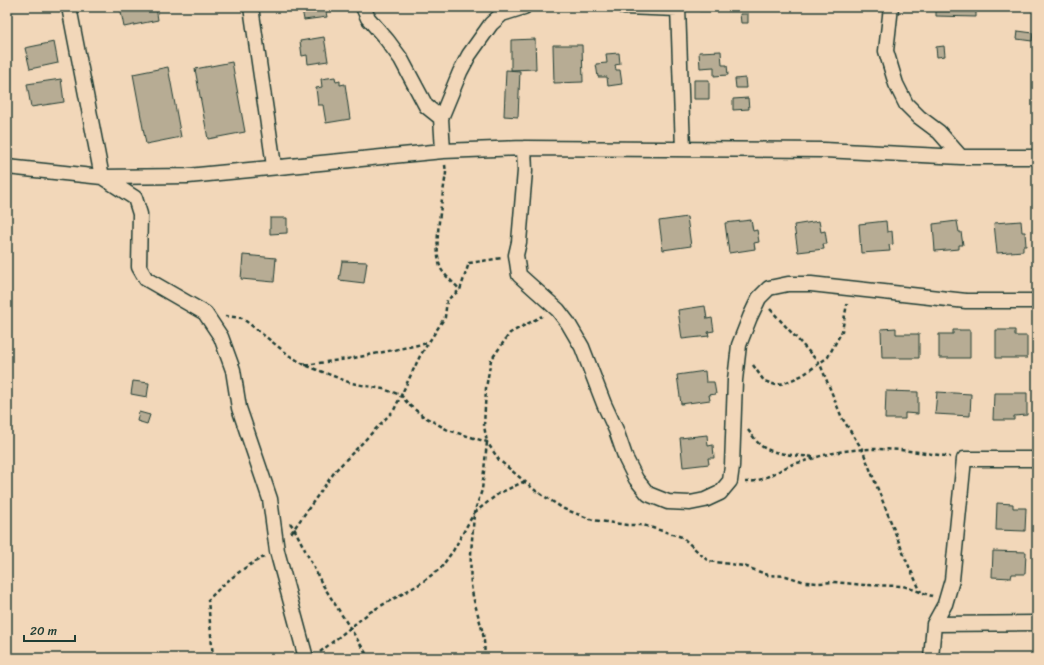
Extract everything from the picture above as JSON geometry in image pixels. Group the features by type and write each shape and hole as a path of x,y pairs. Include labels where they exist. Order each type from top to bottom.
{"street":[{"path":"68,7 102,177 135,198 140,214 139,266 146,279 205,313 221,337 233,370 239,408 270,499 277,551 306,658"},
{"path":"251,7 274,166"},
{"path":"363,7 368,18 401,59 426,106 441,118"},
{"path":"443,151 441,118 460,72 480,38 491,24 502,14 521,7"},
{"path":"624,7 678,8 682,149"},
{"path":"891,7 886,51 896,84 906,104 919,117 940,132 961,156"},
{"path":"7,167 102,177 188,176 274,166 443,151 524,148 824,150 961,156 1037,157"},
{"path":"524,148 525,171 519,242 516,255 519,275 558,310 582,347 626,459 636,479 648,494 668,502 690,503 704,500 720,493 730,481 739,345 759,298 769,288 788,284 838,286 966,301 1037,302"},
{"path":"931,658 934,624 945,604 952,580 964,459 1037,459"},
{"path":"934,624 1037,623"}],"path":[{"path":"443,151 446,173 438,228 439,254 441,269 460,290"},
{"path":"213,658 208,600 220,587 244,567 277,551 336,470 394,410 428,343 445,317 447,300 460,290 469,263 516,255"},
{"path":"739,345 764,381 776,385 792,380 820,364 828,357 837,343 842,331 846,305 863,290"},
{"path":"759,298 820,364 842,418 862,449 906,560 922,592"},
{"path":"319,653 370,612 418,585 440,569 453,551 474,513 482,490 487,442 484,426 486,388 491,360 510,333 558,310"},
{"path":"205,313 242,318 290,356 305,365 351,383 383,389 401,395 409,405 423,416 448,430 487,442 499,460 536,491"},
{"path":"305,365 354,358 428,343"},
{"path":"734,411 761,446 773,451 794,455 819,457"},
{"path":"730,481 752,482 771,476 793,465 819,457 862,449 886,449 964,459"},
{"path":"474,513 498,494 523,482 564,509 594,520 627,525 643,525 682,538 708,561 744,566 768,575 786,576 805,582 834,582 864,586 903,586 922,592 945,604"},
{"path":"270,499 294,528 321,582 349,629 369,658"},
{"path":"474,513 472,590 480,616 485,650 484,658"}],"building":[{"path":"120,7 156,7 158,20 124,27"},
{"path":"295,7 325,7 327,17 304,20 302,9 295,10"},
{"path":"699,7 711,7 711,11 699,11"},
{"path":"936,7 976,7 976,17 936,16"},
{"path":"740,14 748,14 748,23 741,23"},
{"path":"1018,31 1033,33 1032,41 1017,39"},
{"path":"324,37 328,61 308,64 307,55 302,56 300,41"},
{"path":"535,39 536,69 511,70 511,40"},
{"path":"54,42 58,63 30,69 25,48"},
{"path":"553,45 582,45 583,82 554,83"},
{"path":"944,46 945,56 937,57 936,47"},
{"path":"721,51 722,65 727,65 728,75 714,76 714,67 700,68 699,52"},
{"path":"619,53 620,64 615,65 616,70 620,70 622,84 608,86 607,77 598,77 596,64 607,63 606,54"},
{"path":"232,62 245,132 208,139 195,69"},
{"path":"168,67 181,137 146,144 133,74"},
{"path":"506,70 520,71 518,117 504,116"},
{"path":"335,77 336,82 340,81 340,85 345,84 350,119 326,123 323,105 318,105 316,88 322,87 321,79"},
{"path":"745,78 746,88 736,88 735,79"},
{"path":"61,79 64,102 31,107 27,84"},
{"path":"694,80 709,80 709,99 694,99"},
{"path":"748,98 749,109 733,110 733,99"},
{"path":"687,217 691,246 663,250 659,221"},
{"path":"270,218 287,218 287,233 270,234"},
{"path":"751,220 753,231 757,230 759,242 754,243 755,249 729,253 725,223"},
{"path":"819,221 821,232 825,231 827,244 823,244 824,249 798,252 794,225"},
{"path":"886,221 887,232 892,231 893,244 889,245 890,251 861,253 859,224"},
{"path":"957,221 959,232 961,232 963,245 959,245 959,249 935,251 933,224"},
{"path":"1021,221 1022,232 1025,232 1026,246 1023,246 1023,251 997,253 994,223"},
{"path":"243,255 276,258 274,282 241,279"},
{"path":"342,261 367,262 364,283 339,280"},
{"path":"705,306 707,319 712,318 714,331 708,332 709,336 682,339 678,310"},
{"path":"896,328 896,334 919,334 919,358 882,358 881,329"},
{"path":"953,330 970,330 970,358 939,358 939,334 953,334"},
{"path":"996,330 1015,330 1015,336 1027,336 1027,358 996,358"},
{"path":"705,371 706,382 714,382 716,394 709,395 710,400 681,404 677,375"},
{"path":"133,381 149,383 147,397 131,394"},
{"path":"886,391 918,392 918,414 905,413 905,419 885,419"},
{"path":"937,392 971,394 970,416 935,414"},
{"path":"994,393 1027,393 1027,415 1014,416 1014,420 993,420"},
{"path":"139,412 150,415 147,424 137,421"},
{"path":"707,435 708,446 713,445 714,458 708,458 709,464 683,467 680,438"},
{"path":"997,503 1013,504 1013,508 1026,508 1025,531 996,530"},
{"path":"993,551 1026,552 1025,574 1012,574 1011,578 992,577"}]}
